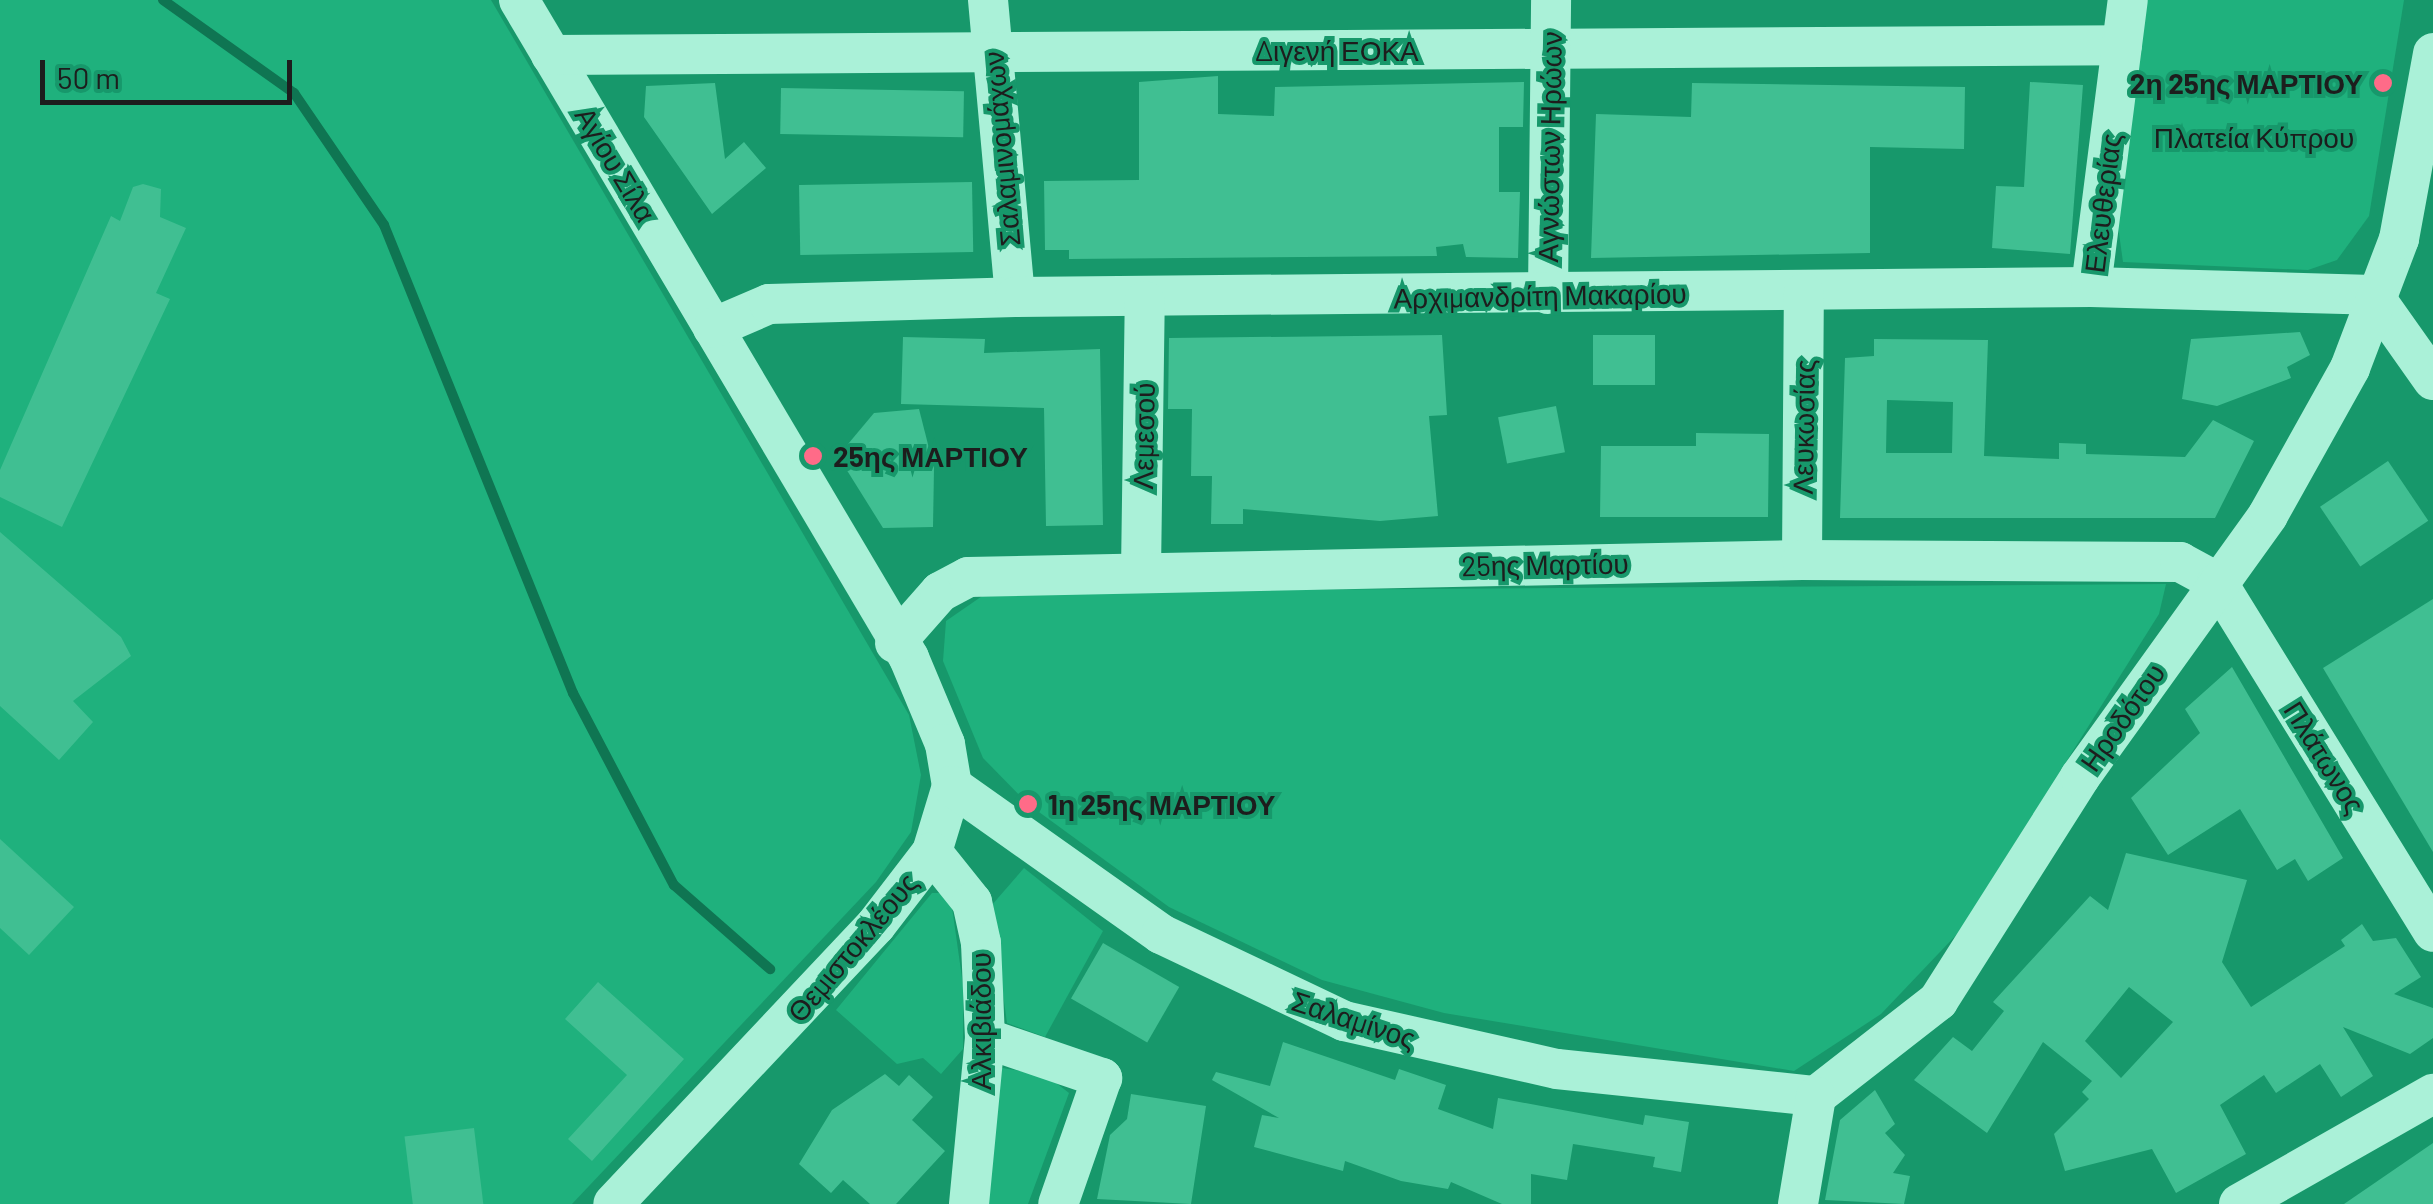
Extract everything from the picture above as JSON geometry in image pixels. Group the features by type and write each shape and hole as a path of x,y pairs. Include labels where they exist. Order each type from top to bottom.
{"street":[{"name":"Αγίου Σίλα","path":"519,0 895,643"},
{"name":"Σαλαμινομάχων","path":"988,0 1015,298"},
{"name":"Αγνώστων Ηρώων","path":"1548,294 1551,0"},
{"name":"Ελευθερίας","path":"2090,288 2128,0"},
{"name":"Διγενή ΕΟΚΑ","path":"552,55 2122,45"},
{"path":"2433,53 2399,238 2373,295 2433,380"},
{"name":"Αρχιμανδρίτη Μακαρίου","path":"713,328 769,304 1015,298 1145,301 2090,288 2373,295"},
{"name":"Λευκωσίας","path":"1802,560 1804,293"},
{"name":"Ηροδότου","path":"1816,1096 1938,1001 2217,582 2268,515 2342,384 2373,295"},
{"name":"Λεμεσού","path":"1141,571 1145,301"},
{"name":"25ης Μαρτίου","path":"895,643 940,592 968,576 1802,560 2180,562 2217,582"},
{"name":"Πλάτωνος","path":"2217,582 2433,932"},
{"path":"895,643 930,698 952,786"},
{"name":"Σαλαμίνος","path":"952,786 1161,934 1344,1021 1557,1069 1816,1096"},
{"name":"Θεμιστοκλέους","path":"613,1204 846,960 932,852 952,786"},
{"name":"Αλκιβιάδου","path":"932,852 977,920 985,1038 969,1204"},
{"path":"985,1038 1102,1078 1058,1204"},
{"path":"2239,1204 2433,1094"},
{"path":"1798,1204 1816,1096"}],"green space":[{"path":"0,0 491,0 909,715 921,775 911,832 876,882 572,1204 0,1204"},
{"name":"Πλατεία Κύπρου","path":"2142,0 2404,0 2369,216 2337,260 2308,270 2123,262 2117,219"},
{"path":"2166,584 2159,614 1959,932 1881,1014 1794,1071 1444,1013 1322,980 1169,907 1028,804 983,758 943,661 946,621 988,592"},
{"path":"1024,868 1103,931 1045,1037 1007,1023 991,906"},
{"path":"932,893 950,893 963,985 963,1049 941,1074 923,1058 897,1064 836,1010"},
{"path":"996,1067 1046,1075 1069,1093 1028,1204 981,1204"}],"building":[{"path":"1218,76 1218,114 1274,116 1275,87 1524,82 1523,127 1499,127 1499,192 1520,192 1518,258 1466,257 1463,244 1436,247 1437,256 1069,259 1069,250 1045,250 1044,181 1139,180 1139,82"},
{"path":"2030,82 2083,85 2070,254 1992,248 1996,186 2024,187"},
{"path":"715,83 725,159 744,142 766,168 712,214 644,117 646,86"},
{"path":"1692,83 1965,87 1964,149 1870,147 1870,253 1591,258 1596,114 1691,117"},
{"path":"781,88 964,91 963,137 780,134"},
{"path":"972,182 973,252 800,255 799,185"},
{"path":"143,184 161,189 160,217 186,228 156,293 170,299 62,527 0,497 0,470 111,216 120,221 133,187"},
{"path":"2300,332 2310,355 2287,367 2291,378 2217,406 2182,399 2191,339"},
{"path":"1442,335 1447,415 1429,416 1438,516 1380,521 1243,509 1243,524 1211,524 1212,476 1191,476 1192,409 1168,409 1169,338"},
{"path":"1593,335 1655,335 1655,385 1593,385"},
{"path":"903,337 985,339 984,353 1100,349 1103,525 1046,526 1044,408 901,404"},
{"path":"1874,339 1988,340 1984,456 2059,459 2059,443 2086,444 2086,454 2185,457 2213,420 2254,441 2215,518 1840,518 1845,358 1874,356","holes":["1887,400 1953,402 1952,453 1886,453"]},
{"path":"1556,406 1565,452 1507,463 1498,417"},
{"path":"919,409 934,468 933,527 883,528 838,456 874,413"},
{"path":"1696,433 1769,434 1768,517 1600,517 1601,446 1696,446"},
{"path":"2388,461 2428,521 2360,567 2320,507"},
{"path":"0,532 121,637 131,656 73,701 93,722 59,760 0,706"},
{"path":"2433,599 2433,852 2323,668"},
{"path":"2232,667 2343,858 2308,881 2295,859 2277,870 2240,809 2168,855 2131,798 2200,733 2185,709"},
{"path":"0,839 74,907 29,955 0,928"},
{"path":"2126,853 2247,880 2222,962 2251,1007 2345,946 2341,940 2362,924 2373,941 2396,938 2421,977 2394,994 2433,1008 2433,1038 2410,1054 2343,1027 2373,1076 2341,1097 2320,1064 2276,1093 2264,1075 2220,1105 2246,1154 2176,1193 2152,1149 2065,1171 2054,1134 2089,1099 2082,1092 2092,1081 2043,1042 1987,1133 1914,1080 1953,1037 1972,1051 2004,1011 1993,1002 2090,896 2108,910","holes":["2129,987 2173,1022 2121,1078 2085,1041"]},
{"path":"1103,943 1179,987 1147,1042 1071,998"},
{"path":"598,982 684,1059 592,1161 568,1139 627,1075 565,1019"},
{"path":"1283,1042 1395,1080 1399,1069 1446,1085 1438,1109 1493,1129 1498,1098 1643,1125 1645,1115 1689,1122 1681,1172 1653,1167 1655,1157 1573,1144 1567,1180 1531,1174 1531,1204 1502,1204 1451,1182 1448,1189 1401,1181 1345,1161 1343,1171 1254,1147 1262,1115 1279,1118 1212,1080 1216,1072 1270,1086"},
{"path":"885,1074 899,1086 909,1075 933,1097 912,1120 945,1151 896,1204 870,1204 843,1180 831,1193 799,1164 832,1110"},
{"path":"1875,1090 1895,1124 1885,1133 1905,1155 1893,1173 1910,1176 1904,1204 1825,1200 1840,1120"},
{"path":"1131,1094 1206,1106 1191,1204 1097,1199 1110,1135 1127,1119"},
{"path":"474,1128 483,1204 413,1204 405,1137"},
{"path":"2433,1143 2433,1204 2344,1204"}],"waterway":[{"path":"163,0 294,93 384,225 573,693 674,885 770,969"}],"place":[{"name":"2η 25ης ΜΑΡΤΙΟΥ","path":"2383,83"},
{"name":"25ης ΜΑΡΤΙΟΥ","path":"813,456"},
{"name":"1η 25ης ΜΑΡΤΙΟΥ","path":"1028,804"}]}
